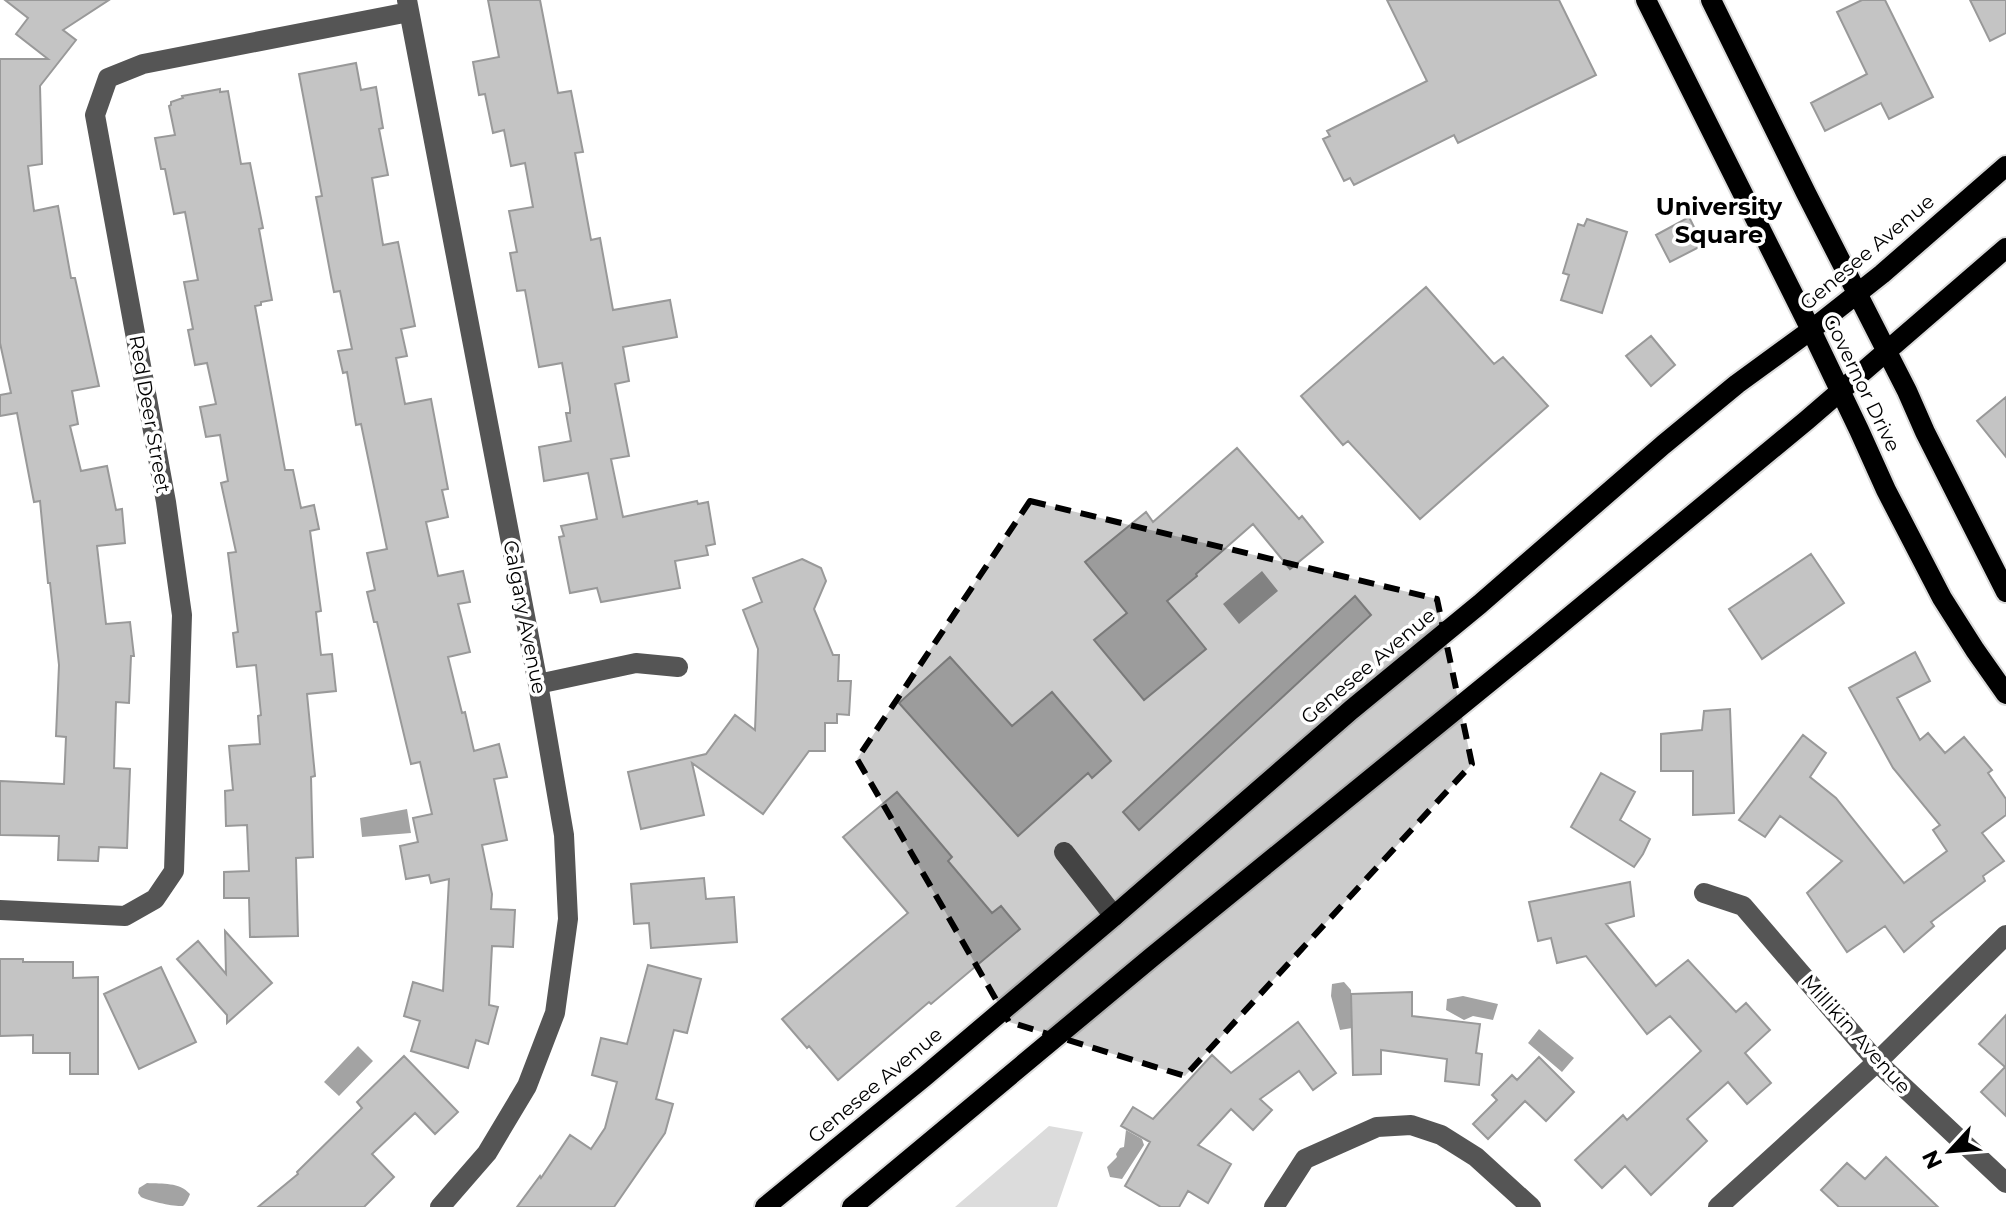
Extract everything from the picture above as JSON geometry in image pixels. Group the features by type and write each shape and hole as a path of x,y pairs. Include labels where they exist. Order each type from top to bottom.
{"main road":[{"name":"Governor Drive","path":"1646,0 1942,598 2006,694"},
{"name":"Governor Drive","path":"1711,0 2006,592"},
{"name":"Genesee Avenue","path":"765,1207 1114,916 1663,445 1737,384 1882,274 2006,166"},
{"path":"852,1207 1807,420 2006,248"}],"street":[{"name":"Calgary Avenue","path":"408,6 538,684 564,835 568,919 555,1013 527,1086 487,1153 440,1207"},
{"name":"Red Deer Street","path":"0,910 125,916 155,899 174,871 182,615 166,502 95,115 108,78 143,64 408,6"},
{"path":"538,684 636,663 678,667"},
{"path":"1064,852 1114,916"},
{"name":"Millikin Avenue","path":"1704,893 1743,906 1877,1062 2006,1183"},
{"path":"1718,1207 1877,1062 2006,935"},
{"path":"1274,1207 1305,1159 1377,1127 1411,1125 1441,1135 1476,1157 1531,1207"}],"highlighted area":[{"path":"1030,501 1437,599 1472,764 1185,1076 1009,1022 857,759"}],"shaded area":[{"path":"1262,571 1278,591 1239,624 1223,604"},
{"path":"407,809 411,833 362,837 360,818"},
{"path":"1344,982 1351,990 1352,1028 1340,1030 1331,996 1332,984"},
{"path":"1463,996 1498,1004 1493,1020 1473,1016 1464,1020 1446,1010 1447,999"},
{"path":"1539,1029 1574,1058 1562,1072 1528,1043"},
{"path":"358,1046 373,1061 339,1096 324,1082"},
{"path":"1049,1126 1083,1132 1057,1207 955,1207"},
{"path":"1126,1130 1142,1139 1144,1145 1122,1179 1110,1177 1107,1167 1117,1157 1120,1148 1124,1147"},
{"path":"147,1183 176,1186 190,1194 183,1206 155,1202 138,1193 139,1188"}],"building":[{"path":"5,0 109,0 63,30 76,40 40,86 42,164 28,166 34,211 58,206 71,278 75,278 99,386 72,391 78,424 70,426 81,471 107,466 116,510 122,509 125,543 97,546 106,624 130,622 134,656 131,656 129,703 116,702 114,768 130,769 127,848 99,847 98,861 58,860 59,836 0,835 0,781 64,784 66,737 56,736 59,665 40,501 34,502 17,413 0,416 0,395 11,393 0,343 0,59 48,59 16,34 28,18"},
{"path":"488,0 540,0 558,93 571,91 583,152 575,153 591,240 600,238 613,310 670,300 677,337 623,347 629,381 615,384 629,456 611,459 623,517 697,501 698,504 708,502 715,544 706,546 708,555 675,561 680,588 601,602 597,588 570,593 559,537 564,536 561,526 597,519 588,473 544,481 539,447 571,441 566,413 570,413 570,408 562,363 539,367 525,290 517,291 510,253 517,252 509,211 533,207 525,163 511,166 504,130 493,133 485,94 479,95 473,62 499,57"},
{"path":"1387,0 1559,0 1596,75 1458,143 1454,135 1354,185 1350,178 1344,181 1323,139 1330,136 1327,131 1427,81"},
{"path":"1862,0 1885,0 1933,97 1889,119 1881,103 1825,131 1811,103 1867,74 1837,12"},
{"path":"1970,0 2006,0 2006,33 1990,41"},
{"path":"356,63 361,90 376,87 383,128 379,129 388,175 372,178 383,245 398,242 415,326 401,329 407,356 396,358 405,404 431,399 448,489 442,490 448,517 426,522 438,576 463,571 470,602 458,604 470,652 448,657 474,751 499,744 507,777 494,779 507,840 482,845 492,894 491,909 515,910 513,947 492,946 489,1005 498,1007 488,1044 476,1040 468,1068 411,1051 420,1021 404,1016 413,982 443,991 449,879 431,883 429,875 406,879 400,846 418,842 413,818 432,814 420,762 411,764 367,592 375,590 367,553 387,549 361,424 356,425 347,372 343,373 338,351 352,349 340,291 334,292 331,277 316,197 322,196 299,74"},
{"path":"220,89 220,92 228,91 241,164 250,163 263,228 259,229 272,300 255,306 285,470 293,470 301,508 314,505 319,529 310,531 321,611 316,612 321,655 332,654 336,691 307,694 315,776 311,777 313,857 296,858 298,936 250,937 249,898 224,898 224,872 249,871 247,825 226,826 225,791 233,790 229,746 260,744 258,716 261,715 256,665 237,667 233,633 238,632 228,553 236,552 221,483 228,481 220,435 206,437 200,407 216,404 207,363 195,365 188,330 193,329 184,282 198,280 185,212 174,214 155,138 175,135 169,106 171,102 182,96"},
{"path":"1689,217 1703,245 1670,262 1656,235"},
{"path":"1587,219 1627,232 1602,313 1561,300 1569,275 1563,273 1578,224 1584,226"},
{"path":"1426,287 1494,364 1503,357 1548,406 1420,519 1348,441 1343,445 1301,396"},
{"path":"1651,336 1675,365 1651,386 1626,356"},
{"path":"2006,397 2006,457 1977,421"},
{"path":"1237,448 1323,542 1290,569 1253,524 1196,574 1167,601 1206,649 1144,700 1094,640 1127,613 1085,562 1146,512 1153,522"},
{"path":"1811,554 1844,603 1762,659 1729,609"},
{"path":"802,559 821,568 826,581 814,609 833,655 839,655 838,681 851,681 849,715 837,714 837,723 825,723 825,751 809,751 763,814 692,763 704,815 641,829 628,772 706,754 735,715 755,730 758,649 743,610 762,602 753,578"},
{"path":"1355,596 1371,615 1139,830 1123,812"},
{"path":"1915,652 1930,681 1897,698 1920,740 1928,733 1945,753 1964,737 1992,770 1988,773 2006,799 2006,815 1982,833 2004,861 1983,876 1985,881 1931,922 1934,926 1904,952 1885,926 1847,952 1807,893 1842,861 1780,816 1765,837 1739,820 1803,735 1826,753 1810,777 1836,798 1904,883 1947,851 1933,830 1940,825 1893,768 1849,688"},
{"path":"950,657 1012,726 1052,692 1111,761 1092,778 1088,773 1018,836 899,703"},
{"path":"1730,709 1734,813 1693,815 1693,771 1661,771 1661,734 1702,730 1704,711"},
{"path":"1601,773 1635,792 1620,820 1650,839 1634,867 1571,827"},
{"path":"897,792 952,857 948,861 992,913 1001,906 1020,929 838,1080 782,1019 908,913 843,837"},
{"path":"704,878 706,899 734,897 737,942 651,948 649,923 634,924 631,884"},
{"path":"1630,882 1634,916 1606,924 1656,986 1688,960 1736,1012 1746,1003 1770,1030 1745,1053 1771,1083 1747,1104 1728,1082 1687,1119 1707,1141 1651,1195 1625,1166 1602,1188 1575,1160 1623,1115 1627,1120 1701,1051 1670,1016 1647,1034 1586,956 1557,963 1551,938 1538,941 1529,902"},
{"path":"225,931 272,983 227,1023 227,1015 177,959 198,941 226,974"},
{"path":"0,959 73,962 73,978 98,977 98,1074 70,1074 70,1053 33,1053 33,1035 0,1036"},
{"path":"648,965 701,979 687,1033 674,1030 656,1099 673,1104 665,1133 614,1207 517,1207 570,1135 591,1149 605,1128 617,1082 592,1075 601,1038 627,1044"},
{"path":"161,967 196,1042 139,1069 104,994"},
{"path":"1412,992 1412,1016 1480,1024 1476,1053 1482,1054 1479,1085 1445,1081 1447,1059 1381,1050 1381,1074 1353,1075 1351,994"},
{"path":"2006,1015 2006,1116 1981,1092 2005,1067 1979,1044"},
{"path":"1298,1022 1336,1073 1313,1090 1299,1071 1260,1099 1272,1110 1253,1130 1231,1109 1198,1145 1231,1164 1208,1203 1188,1191 1179,1207 1161,1207 1125,1186 1150,1142 1121,1126 1133,1107 1153,1119 1212,1055 1231,1073"},
{"path":"404,1056 458,1112 435,1134 415,1113 372,1154 394,1177 364,1207 258,1207 298,1174 362,1108 357,1102"},
{"path":"1539,1057 1574,1092 1546,1121 1525,1101 1488,1139 1473,1124 1497,1100 1492,1095 1512,1075 1517,1080"},
{"path":"1886,1157 1938,1207 1839,1207 1821,1190 1847,1163 1865,1179"}],"district":[{"name":"University Square","path":"1719,221"}]}
